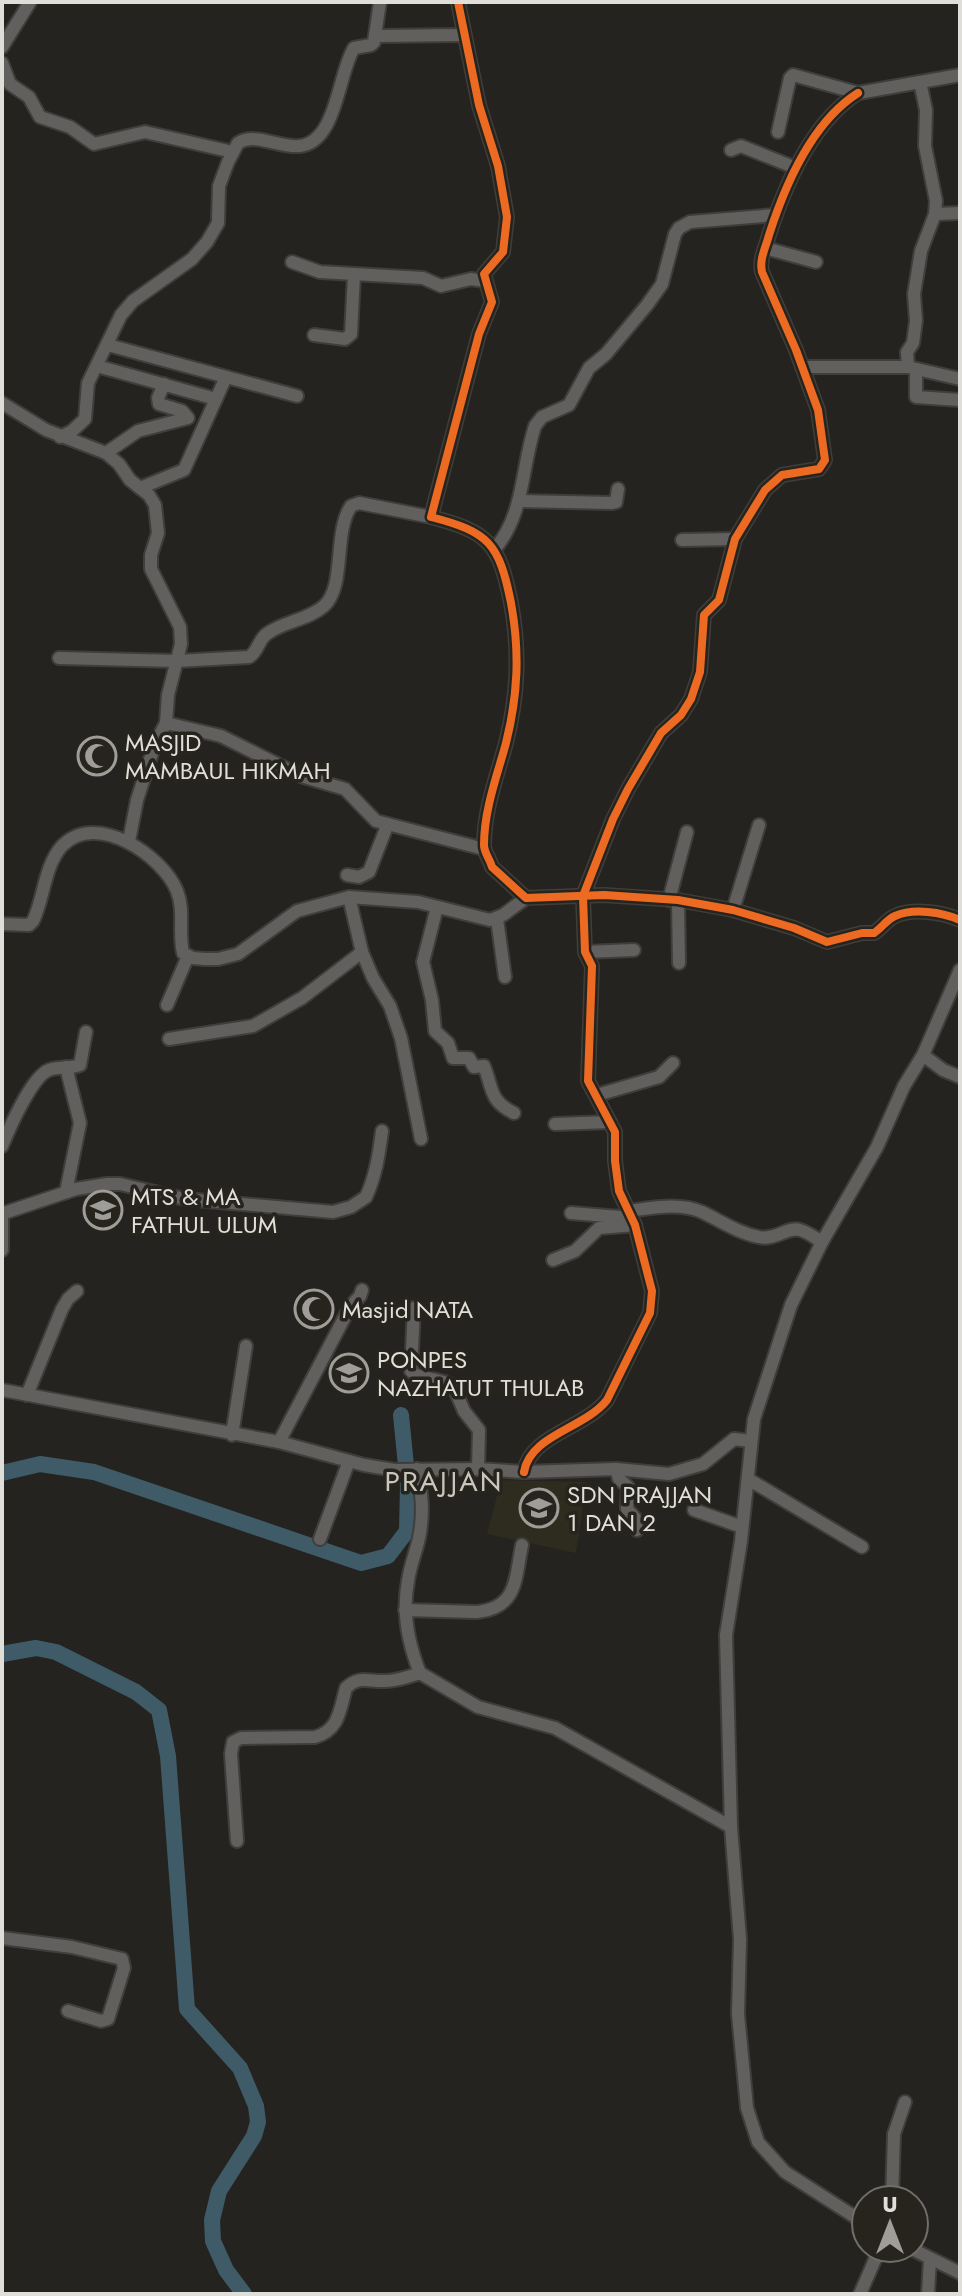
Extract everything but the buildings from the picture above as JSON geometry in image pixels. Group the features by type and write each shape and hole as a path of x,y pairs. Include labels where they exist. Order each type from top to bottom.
{"street":[{"path":"2,47 30,2"},
{"path":"60,437 85,419 88,410 86,390 121,315 133,301 192,259 207,242 218,223 219,186 238,143 246,140 300,147 318,137 325,128 351,53 358,46 371,45 380,2"},
{"path":"431,517 479,334 492,302 485,281 486,270 503,252 507,217 498,166 479,105 458,2"},
{"path":"375,36 463,35"},
{"path":"2,63 10,84 29,97 40,117 70,127 94,144 145,132 233,152"},
{"path":"778,132 791,75 798,74 858,93"},
{"path":"524,1472 528,1456 549,1439 599,1411 619,1380 650,1313 652,1291 632,1218 619,1191 615,1132 597,1095 590,1089 587,1073 592,966 585,952 583,896 628,789 661,733 681,715 691,699 700,672 704,615 719,600 735,539 775,480 791,472 819,469 824,464 821,421 762,272 761,260 775,215 796,168 829,119 846,100 858,93 960,75"},
{"path":"920,82 926,110 925,146 936,201 935,214 921,251 914,294 916,321 913,343 907,355 916,397 960,400"},
{"path":"731,150 741,146 796,168"},
{"path":"935,214 960,213"},
{"path":"494,550 520,501 535,426 542,417 569,405 589,368 606,354 647,305 662,284 679,228 690,222 775,215"},
{"path":"765,248 816,262"},
{"path":"292,262 320,272 423,278 441,286 471,279 485,281"},
{"path":"314,335 345,339 351,334 354,275"},
{"path":"108,345 297,396"},
{"path":"97,366 216,399"},
{"path":"802,367 912,368 960,379"},
{"path":"140,488 184,470 226,377"},
{"path":"106,453 138,431 188,418 182,411 159,404 158,398 164,384"},
{"path":"2,403 60,437 106,453 155,505 158,533 151,555 151,569 180,627 166,723 155,744 144,778 129,841"},
{"path":"520,501 612,503 616,502 618,489"},
{"path":"59,658 177,661 249,657 254,654 264,635 315,613 327,604 334,587 343,520 351,506 359,503 470,527 494,550 508,590 519,665 517,687 490,801 484,849"},
{"path":"682,540 735,539"},
{"path":"166,723 221,736 301,776 345,789 371,819 387,826 484,849 492,867 526,898"},
{"path":"733,910 759,825"},
{"path":"347,875 359,877 369,872 387,826"},
{"path":"679,963 674,900 687,832"},
{"path":"2,924 29,925 33,921 60,848 73,837 85,833 108,834 129,841 172,880 182,910 180,942 183,953 218,959 238,954 297,911 349,897 387,898 484,919 497,919 526,898 604,895 674,900 733,910 785,925 827,942 848,935 874,933 888,920 904,913 943,913 960,920"},
{"path":"349,897 362,952 390,1006 401,1038 421,1139"},
{"path":"437,907 423,962 435,1031 448,1043 453,1058 469,1058 474,1067 484,1066 493,1095 504,1108 514,1113"},
{"path":"497,919 505,977"},
{"path":"585,952 634,950"},
{"path":"169,1039 253,1026 302,998 362,952"},
{"path":"167,1005 188,956"},
{"path":"850,2214 785,2172 758,2142 751,2125 742,2079 738,2014 740,1930 731,1827 726,1635 759,1400 791,1305 822,1242 877,1147 904,1086 923,1055 960,970"},
{"path":"2,1146 39,1076 52,1069 80,1065 86,1032"},
{"path":"923,1055 943,1070 960,1077"},
{"path":"597,1095 659,1077 673,1063"},
{"path":"66,1067 80,1121 66,1192"},
{"path":"555,1124 610,1122"},
{"path":"2,1250 3,1213 66,1192 107,1184 120,1184 185,1199 338,1211 366,1197 379,1163 382,1131"},
{"path":"553,1260 575,1251 599,1228 662,1207 703,1213 759,1237 778,1236 799,1229 822,1242"},
{"path":"571,1213 632,1218"},
{"path":"279,1442 362,1290"},
{"path":"27,1395 62,1309 77,1291"},
{"path":"414,1308 411,1371 448,1383 455,1390 464,1411 479,1430 478,1469"},
{"path":"232,1435 246,1346"},
{"path":"2,1390 279,1442 394,1470 524,1472 616,1469 669,1474 703,1464 734,1439 751,1441"},
{"path":"320,1539 349,1461"},
{"path":"414,1469 423,1505 422,1521 407,1583 405,1610 407,1633 420,1673 478,1707 555,1728 731,1827"},
{"path":"616,1469 619,1479 628,1487 627,1509 635,1518 637,1530"},
{"path":"748,1479 862,1547"},
{"path":"694,1510 742,1527"},
{"path":"405,1610 487,1611 506,1602 512,1593 522,1545"},
{"path":"237,1841 231,1754 233,1742 241,1738 315,1737 326,1734 333,1729 346,1688 351,1683 364,1679 401,1679 420,1673"},
{"path":"2,1938 72,1947 122,1959 124,1968 108,2019 101,2021 68,2011"},
{"path":"894,2184 894,2134 905,2102"},
{"path":"930,2259 960,2273"},
{"path":"860,2294 873,2264"},
{"path":"928,2294 930,2264"}],"shaded area":[{"name":"SDN PRAJJAN 1 DAN 2","path":"501,1480 587,1482 576,1553 487,1534"}],"waterway":[{"path":"2,1473 40,1464 94,1472 361,1563 388,1556 407,1531 408,1486 401,1415"},
{"path":"2,1654 36,1648 56,1652 136,1692 159,1710 168,1756 187,2009 240,2068 256,2106 258,2122 254,2136 219,2191 212,2220 213,2241 226,2270 244,2294"}],"cycle path":[{"path":"458,2 479,105 498,166 507,217 503,252 484,274 492,302 479,334 431,517 466,528 488,543 502,566 511,603 517,656 515,691 506,743 486,819 484,848 492,867 526,898 604,895 678,900 733,910 794,928 827,942 874,933 892,918 910,912 936,913 960,920"},
{"path":"524,1472 528,1459 536,1449 597,1410 607,1400 650,1313 652,1291 635,1225 619,1191 615,1132 588,1081 592,966 585,952 583,896 628,789 661,733 681,715 691,699 700,672 704,615 719,600 735,539 765,490 782,475 819,469 825,460 818,410 762,272 761,262 783,196 802,156 827,120 858,93"}],"place":[{"name":"MASJID MAMBAUL HIKMAH","path":"97,756"},
{"name":"MTS & MA FATHUL ULUM","path":"103,1210"},
{"name":"Masjid NATA","path":"314,1309"},
{"name":"PONPES NAZHATUT THULAB","path":"349,1373"},
{"name":"SDN PRAJJAN 1 DAN 2","path":"539,1508"}],"district":[{"name":"PRAJJAN","path":"444,1481"}]}
